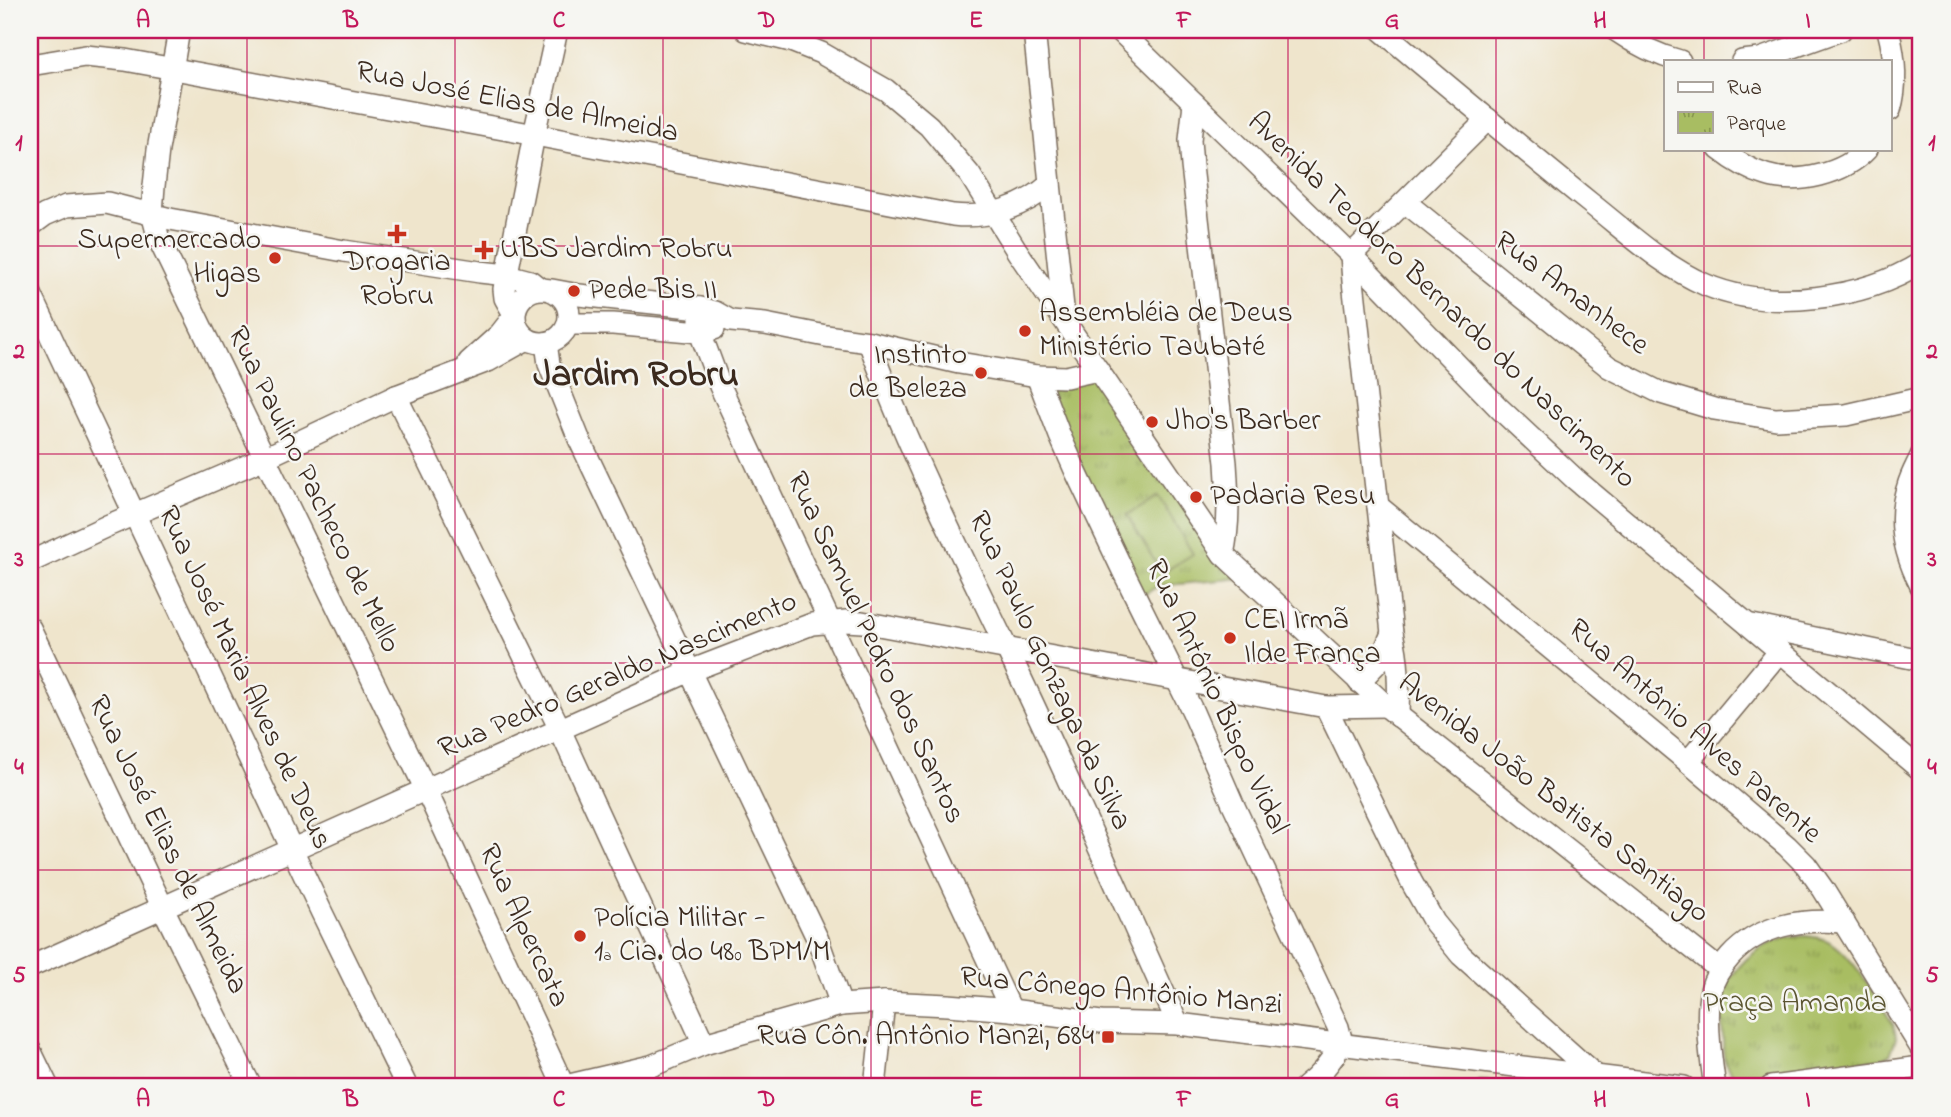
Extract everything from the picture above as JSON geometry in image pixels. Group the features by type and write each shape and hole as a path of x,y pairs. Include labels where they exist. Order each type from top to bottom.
{"street":[{"path":"152,213 158,150 180,30"},
{"path":"557,30 504,289 505,298 518,329 536,341 549,365 579,439 818,940 841,1006"},
{"name":"Avenida João Batista Santiago","path":"746,30 791,41 821,53 886,90 929,126 971,175 992,212 1223,554 1392,711 1719,969"},
{"path":"1034,30 1064,320"},
{"name":"Avenida Teodoro Bernardo do Nascimento","path":"1119,30 1351,255 1500,410 1566,470 1921,770"},
{"path":"1381,30 1669,267 1708,286 1754,297 1815,299 1885,281 1921,263"},
{"path":"1615,30 1630,41 1677,60"},
{"path":"1888,30 1896,74 1892,104"},
{"path":"1751,60 1760,59 1828,32"},
{"name":"Rua José Elias de Almeida","path":"30,65 85,56 125,60 953,215 968,217 992,212"},
{"path":"1194,103 1190,140 1192,166 1226,463 1228,525 1223,554"},
{"path":"1392,711 1399,674 1397,651 1392,633 1351,255 1488,119"},
{"path":"1720,150 1734,161 1767,176 1794,179 1823,174 1845,165 1866,150"},
{"path":"992,212 1034,197 1050,184"},
{"name":"Rua Amanhece","path":"1405,202 1609,367 1661,393 1714,409 1776,419 1846,415 1921,398"},
{"path":"30,226 45,215 66,206 107,203 170,219 331,248 507,275 530,281 565,300 568,307 568,324 557,338 536,341 396,397 30,562"},
{"name":"Rua Paulino Pacheco de Mello","path":"152,213 159,240 426,790"},
{"path":"460,371 500,334 526,293 545,289 700,308 732,321 869,342 959,363 1037,376 1066,377 1098,370"},
{"name":"Rua José Maria Alves de Deus","path":"30,292 407,1087"},
{"name":"Rua Samuel Pedro dos Santos","path":"700,308 700,332 720,386 1011,1010"},
{"path":"568,324 613,324 707,332 732,321"},
{"name":"Rua Paulo Gonzaga da Silva","path":"869,342 926,477 1178,1024"},
{"name":"Rua Antônio Bispo Vidal","path":"1037,376 1060,436 1129,585 1177,678 1233,804 1331,1009 1342,1043"},
{"path":"396,397 560,730 704,1044"},
{"path":"1921,456 1907,487 1901,517 1904,542 1921,586"},
{"name":"Rua Antônio Alves Parente","path":"1378,506 1787,846 1824,889 1921,1048"},
{"name":"Rua Pedro Geraldo Nascimento","path":"30,967 690,671 812,624 862,622 1326,707 1392,711"},
{"path":"1748,624 1921,660"},
{"name":"Rua José Elias de Almeida","path":"30,628 251,1087"},
{"path":"1359,682 1381,659 1392,633"},
{"path":"1688,762 1780,652"},
{"path":"1326,707 1412,883 1434,922 1461,955 1596,1076"},
{"name":"Rua Alpercata","path":"426,790 563,1087"},
{"path":"1715,1087 1709,1028 1711,990 1719,969 1738,947 1759,933 1789,924 1820,920 1844,922"},
{"path":"875,1087 884,1002"},
{"name":"Rua Cônego Antônio Manzi","path":"563,1087 651,1066 704,1044 841,1006 884,1002 1011,1010 1101,1022 1178,1024 1684,1087"},
{"path":"1305,1087 1315,1080 1333,1059 1342,1043"},
{"path":"30,1051 48,1087"},
{"path":"1771,1087 1872,1081 1921,1068"}],"green space":[{"path":"1097,373 1242,578 1158,586 1137,599 1038,377"},
{"path":"1158,496 1193,554 1162,573 1127,515"},
{"name":"Praça Amanda","path":"1806,936 1832,943 1866,981 1894,1026 1896,1038 1890,1055 1782,1073 1734,1075 1726,1064 1723,1049 1722,1005 1729,981 1746,960 1761,948 1786,938"},
{"path":"1479,1081 1556,1087 1477,1087"}],"place":[{"name":"Drogaria Robru","path":"397,234"},
{"name":"UBS Jardim Robru","path":"484,250"},
{"name":"Supermercado Higas","path":"275,258"},
{"name":"Pede Bis II","path":"574,291"},
{"name":"Assembléia de Deus Ministério Taubaté","path":"1025,331"},
{"name":"Instinto de Beleza","path":"981,373"},
{"name":"Jho's Barber","path":"1152,422"},
{"name":"Padaria Resu","path":"1196,497"},
{"name":"CEI Irmã Ilde França","path":"1230,638"},
{"name":"Polícia Militar - 1ª Cia. do 48º BPM/M","path":"580,936"},
{"name":"Rua Côn. Antônio Manzi, 684","path":"1108,1037"}],"district":[{"name":"Jardim Robru","path":"636,376"}]}
